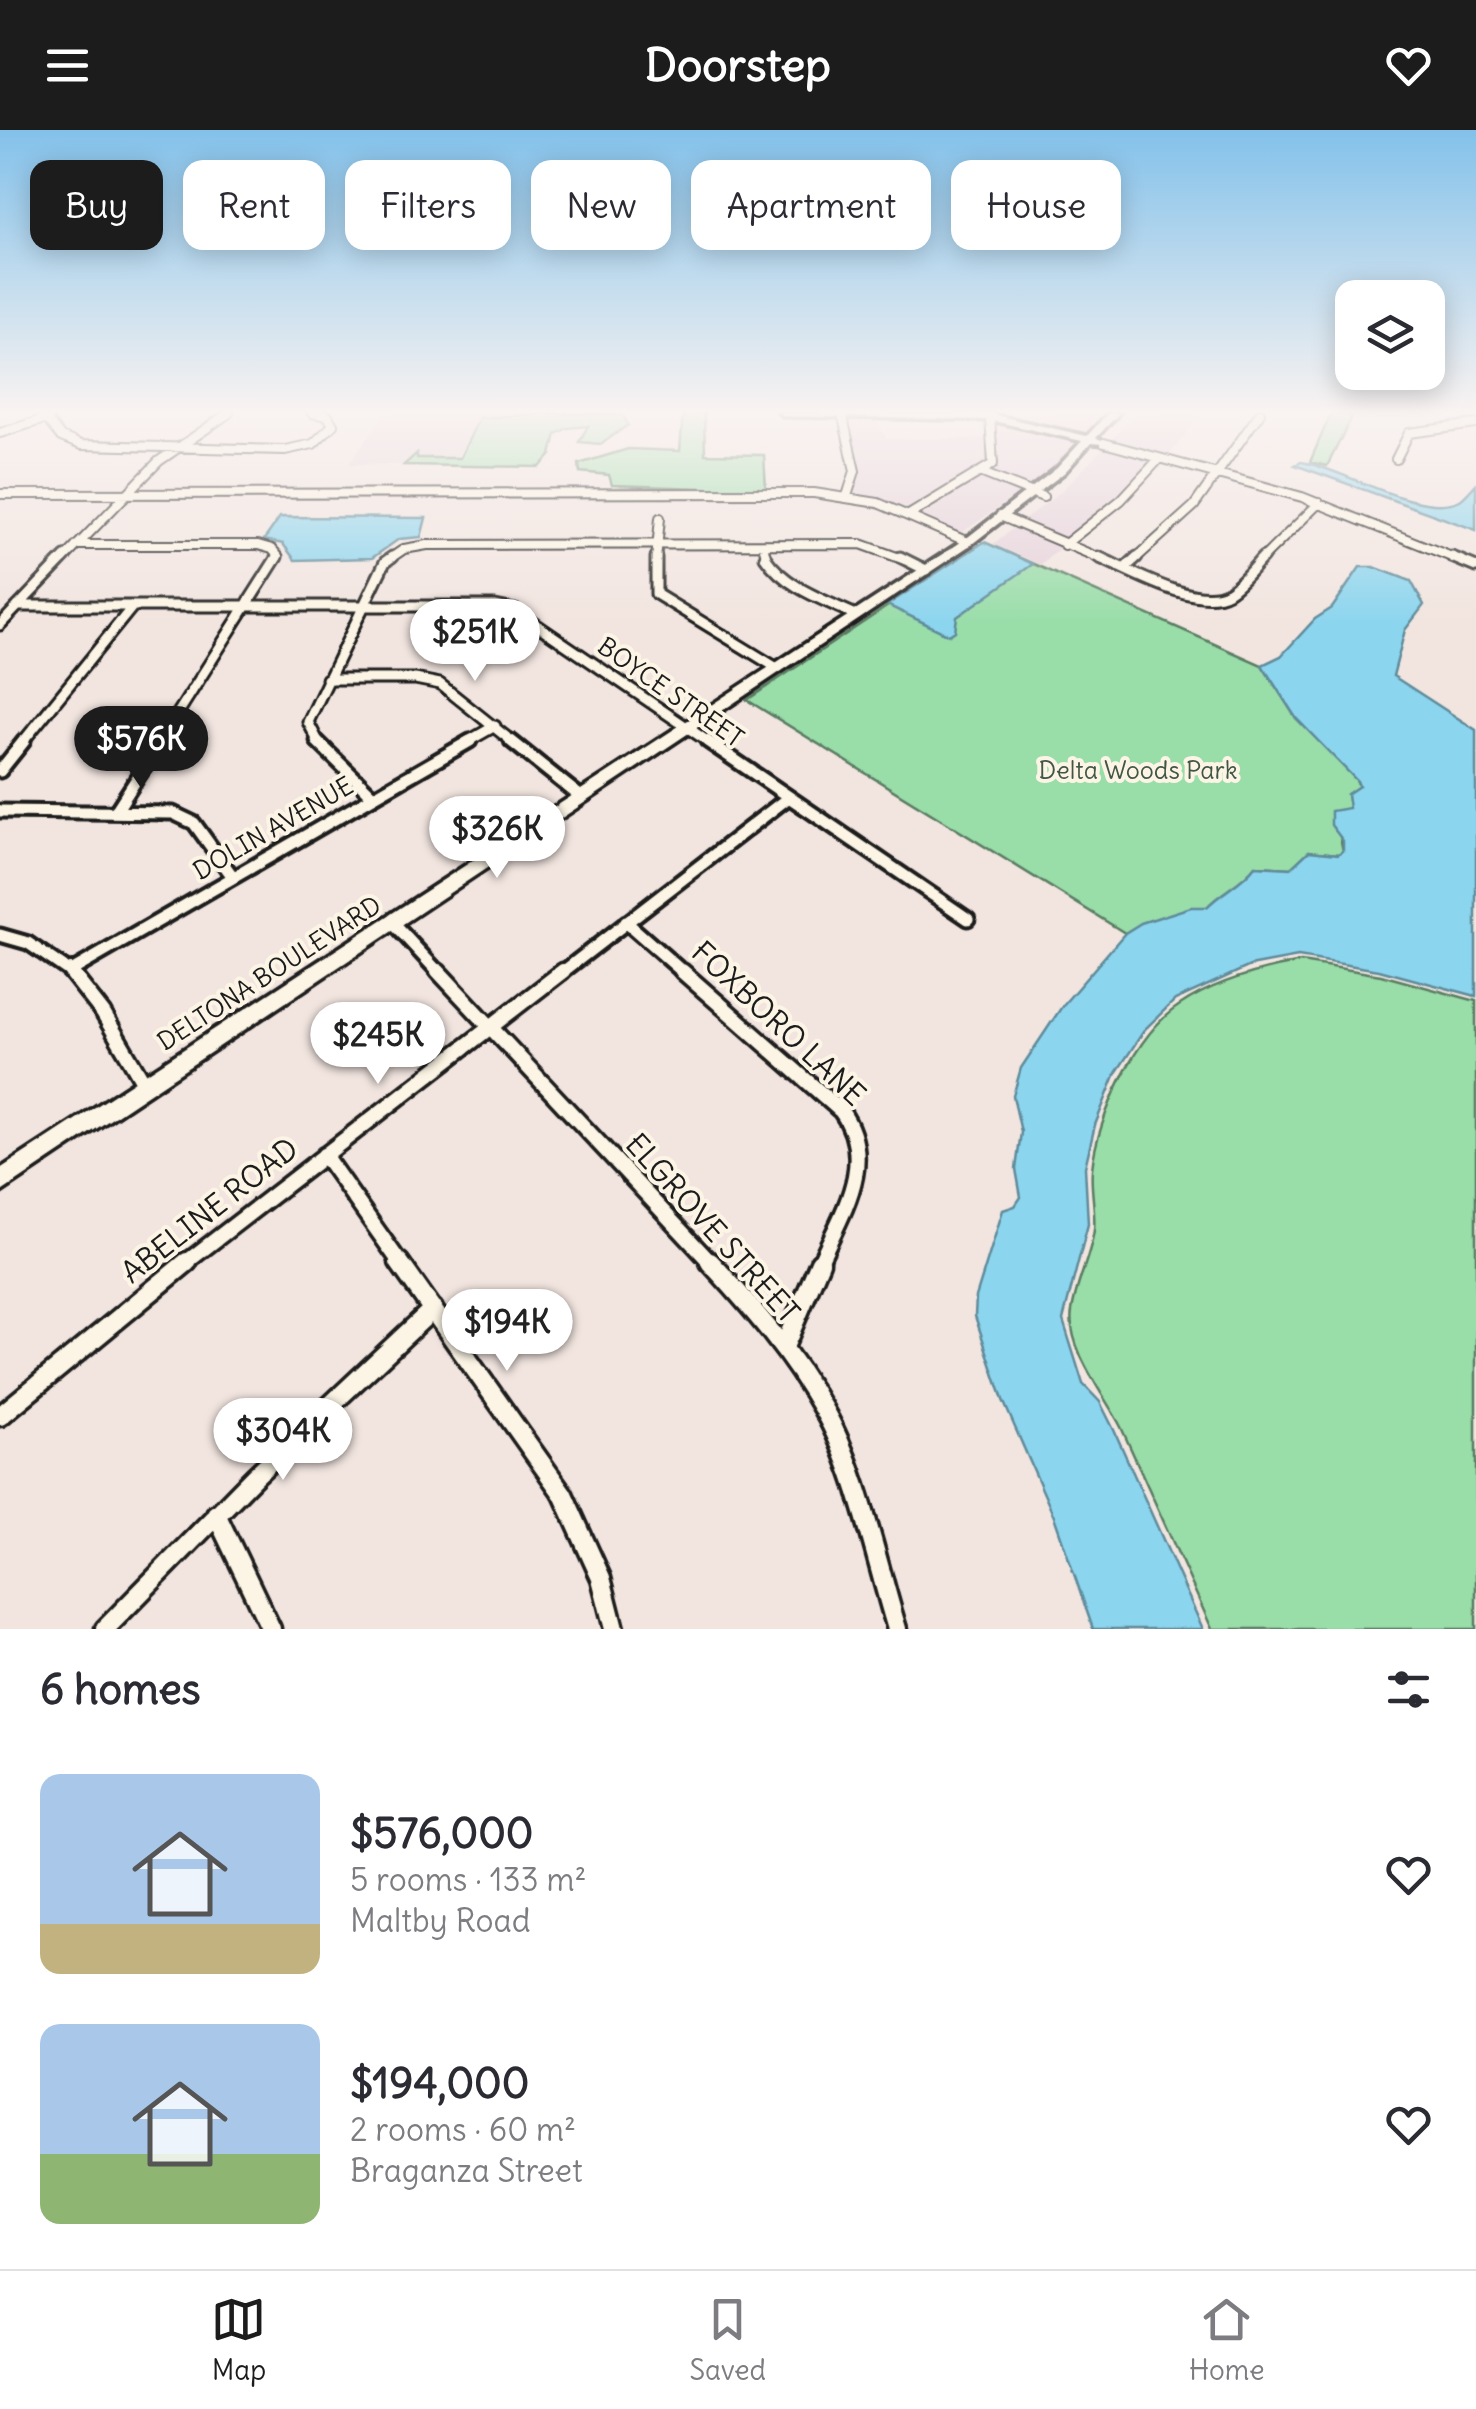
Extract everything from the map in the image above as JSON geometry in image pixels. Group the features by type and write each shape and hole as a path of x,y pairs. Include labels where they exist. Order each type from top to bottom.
{"main road":[{"name":"DELTONA BOULEVARD","path":"0,1182 1004,518 1048,483"}],"street":[{"path":"0,626 139,483"},
{"path":"846,496 850,483"},
{"path":"909,515 962,483"},
{"path":"1007,483 1036,495"},
{"path":"1064,545 1136,483"},
{"path":"1124,569 1181,521 1211,483"},
{"path":"1249,483 1319,503 1476,566"},
{"path":"0,494 846,496 909,515 968,542"},
{"path":"1004,518 1190,595 1223,594 1319,503"},
{"path":"660,518 652,585 656,594 777,668"},
{"path":"762,544 769,569 856,616"},
{"path":"76,545 268,547 278,559 116,811"},
{"path":"374,796 310,731 310,715 387,559 412,547 869,545 926,570"},
{"name":"BOYCE STREET","path":"18,606 495,606 515,610 968,919"},
{"path":"0,771 133,606"},
{"path":"328,678 427,681 449,689 581,797"},
{"name":"DOLIN AVENUE","path":"73,970 495,726"},
{"name":"ABELINE ROAD","path":"0,1416 116,1318 789,797"},
{"path":"0,810 159,811 184,817 200,831 232,877"},
{"name":"ELGROVE STREET","path":"392,922 724,1277 784,1347 825,1411 844,1452 898,1629"},
{"name":"FOXBORO LANE","path":"626,922 841,1110 855,1133 858,1174 784,1347"},
{"path":"0,934 43,948 73,970 145,1085"},
{"path":"324,1155 562,1494 595,1563 614,1629"},
{"path":"104,1629 216,1514 432,1309"},
{"path":"216,1514 271,1629"}],"shaded area":[{"path":"1036,483 958,535 842,492 853,484"},
{"path":"1070,483 1136,483 1040,565 993,544"}],"green space":[{"path":"766,483 766,490 612,485"},
{"name":"Delta Woods Park","path":"984,542 1262,665 1296,718 1355,777 1359,786 1347,795 1350,808 1339,832 1343,851 1309,851 1291,868 1255,866 1207,907 1166,916 1125,933 747,700"},
{"path":"1301,962 1381,975 1476,1001 1476,1629 1212,1629 1121,1427 1075,1340 1072,1311 1094,1230 1095,1148 1110,1102 1134,1056 1164,1018 1193,997 1239,978"}],"water":[{"path":"1345,483 1364,483 1404,498 1444,504 1460,500 1476,484 1476,530"},
{"path":"280,517 426,518 421,537 399,539 372,558 295,560 283,544 264,540"},
{"path":"984,542 1033,564 957,617 955,631 949,635 887,605"},
{"path":"1360,567 1374,567 1411,581 1424,605 1405,630 1393,676 1476,730 1476,996 1379,970 1298,957 1250,966 1175,1000 1145,1029 1116,1073 1095,1125 1085,1167 1088,1224 1063,1320 1083,1384 1100,1402 1114,1430 1203,1629 1093,1629 1055,1519 1003,1400 975,1316 976,1297 1003,1210 1015,1206 1021,1197 1016,1169 1021,1132 1013,1096 1021,1068 1063,1005 1125,933 1141,923 1191,907 1207,907 1255,866 1291,868 1309,851 1343,851 1343,841 1331,825 1331,811 1349,808 1347,794 1359,786 1357,781 1296,718 1262,665 1281,656 1315,619 1332,608"}]}
